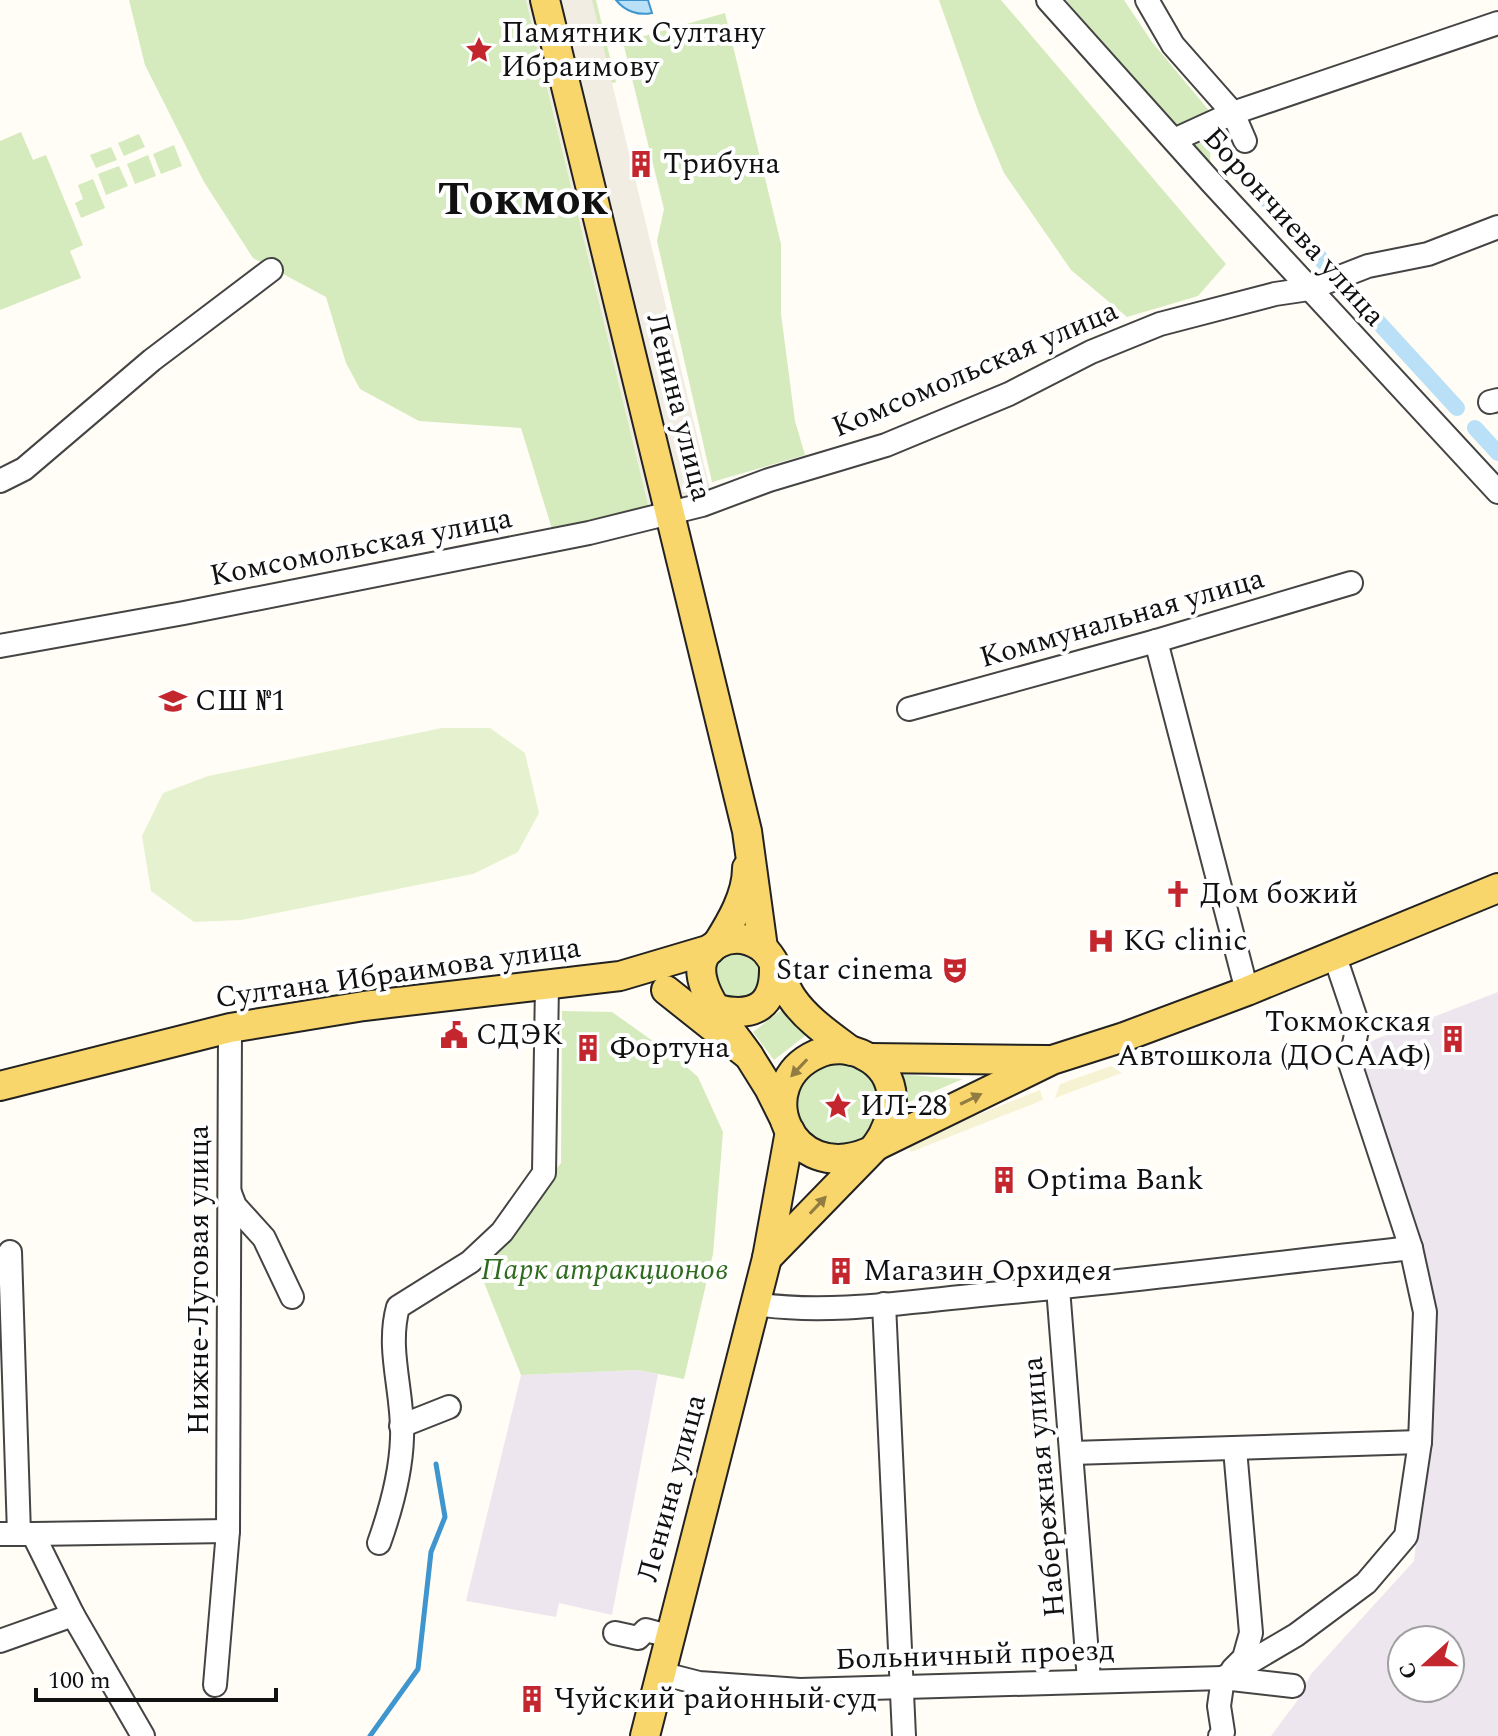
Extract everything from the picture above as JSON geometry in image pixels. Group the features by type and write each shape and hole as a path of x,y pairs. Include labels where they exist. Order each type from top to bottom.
{"main road":[{"name":"Ленина улица","path":"545,0 747,831"},
{"path":"747,831 747,880 720,938 701,964 700,981 769,1088 788,1127 810,1152 831,1160 844,1160 872,1149 1052,1060 1247,991 1498,888"},
{"path":"666,976 714,1006 737,1014 752,1011 767,1000 774,985 747,831"},
{"path":"720,938 745,938 768,957 793,1000 817,1025 860,1054 886,1077 893,1101 893,1113 886,1132 767,1258"},
{"name":"Султана Ибраимова улица","path":"0,1086 230,1028 364,1006 547,984 620,976 666,976 720,938"},
{"path":"666,976 749,1056"},
{"path":"774,1222 788,1127 783,1093 799,1065 824,1051 1052,1060"},
{"path":"769,1088 774,1136 774,1222"},
{"name":"Ленина улица","path":"645,1736 774,1222"}],"street":[{"name":"Борончиева улица","path":"1048,0 1309,289 1498,492"},
{"name":"Борончиева улица","path":"1147,0 1173,45 1233,113 1245,141"},
{"path":"1174,140 1233,113 1498,23"},
{"name":"Комсомольская улица","path":"0,646 589,533 702,505 769,480 886,445 1009,394 1091,352 1160,324 1275,294 1309,289 1368,266 1428,254 1498,227"},
{"path":"0,481 24,469 152,360 271,270"},
{"name":"Коммунальная улица","path":"909,709 1351,583"},
{"path":"1156,641 1247,991"},
{"path":"1223,1678 1296,1635 1366,1583 1406,1536 1420,1442 1425,1312 1411,1248 1350,1063 1358,1025 1334,954"},
{"path":"379,1543 387,1519 402,1439 392,1330 398,1307 470,1262 502,1232 544,1173 547,984"},
{"name":"Нижне-Луговая улица","path":"215,1685 228,1531 230,1028"},
{"path":"229,1189 235,1206 264,1238 292,1297"},
{"path":"755,1304 780,1308 884,1304 1058,1288 1411,1248"},
{"path":"10,1252 17,1534 73,1615 143,1736"},
{"name":"Набережная улица","path":"1058,1288 1089,1680"},
{"path":"884,1304 904,1736"},
{"path":"401,1426 449,1407"},
{"path":"1072,1453 1420,1442"},
{"path":"1220,1736 1223,1732 1219,1706 1223,1678 1244,1658 1251,1633 1235,1449"},
{"path":"17,1534 228,1531"},
{"path":"0,1641 73,1615"},
{"path":"615,1633 638,1638 646,1630 668,1636"},
{"name":"Больничный проезд","path":"660,1673 699,1683 800,1690 1223,1678 1293,1686"}],"shaded area":[{"path":"526,0 592,0 711,493 649,508"},
{"path":"1498,992 1498,1736 1271,1736 1297,1701 1311,1674 1414,1561 1428,1437 1436,1317 1425,1263 1355,1057 1358,1049 1376,1039"},
{"path":"1111,1066 1122,1073 1055,1098 1060,1084"},
{"path":"1040,1090 1043,1100 911,1152 907,1143"},
{"path":"638,1370 658,1374 612,1615 559,1603 556,1617 466,1601 521,1375"}],"green space":[{"path":"129,0 526,0 649,508 552,529 521,428 419,421 360,389 346,363 326,297 253,258 204,182 145,65"},
{"path":"589,0 596,0 616,82 609,84"},
{"path":"939,0 1001,0 1226,264 1198,296 1127,317 1071,270 1004,173 978,111"},
{"path":"1066,0 1124,0 1152,42 1211,113 1210,168"},
{"path":"725,13 781,244 781,314 795,421 805,455 712,482 657,241 664,209 623,42"},
{"path":"21,132 33,160 46,155 83,245 70,251 81,278 0,310 0,141"},
{"path":"139,134 145,147 124,156 118,143"},
{"path":"174,145 182,166 161,174 153,154"},
{"path":"111,147 117,160 96,168 90,155"},
{"path":"148,155 156,176 135,184 127,164"},
{"path":"119,166 128,186 106,195 98,174"},
{"path":"93,179 105,208 81,218 75,203 83,199 78,185"},
{"path":"442,728 490,728 525,753 539,813 518,852 473,874 241,920 194,922 151,891 142,836 163,793 208,776"},
{"path":"742,948 762,964 759,990 746,1000 721,996 713,964 718,956"},
{"path":"784,1008 805,1036 774,1060 753,1032"},
{"name":"Парк атракционов","path":"562,1011 612,1012 674,1056 698,1077 723,1132 713,1254 684,1379 638,1370 521,1375 477,1265 561,1163"},
{"path":"830,1064 846,1064 861,1071 872,1082 879,1105 876,1121 867,1134 846,1146 830,1146 815,1139 804,1128 797,1113 797,1097 804,1082 815,1071"},
{"path":"896,1074 963,1079 902,1105"}],"water":[{"path":"616,0 648,0 652,13 632,12"}],"waterway":[{"path":"1233,163 1329,268"},
{"path":"1347,288 1457,408"},
{"path":"1475,428 1498,453"},
{"path":"370,1736 418,1669 431,1552 445,1517 436,1464"}],"place":[{"name":"Памятник Султану Ибраимову","path":"479,50"},
{"name":"Трибуна","path":"641,164"},
{"name":"СШ №1","path":"173,701"},
{"name":"Дом божий","path":"1178,894"},
{"name":"KG clinic","path":"1101,941"},
{"name":"Star cinema","path":"955,970"},
{"name":"СДЭК","path":"454,1035"},
{"name":"Токмокская Автошкола (ДОСААФ)","path":"1453,1039"},
{"name":"Фортуна","path":"588,1048"},
{"name":"ИЛ-28","path":"838,1106"},
{"name":"Optima Bank","path":"1004,1180"},
{"name":"Магазин Орхидея","path":"841,1271"},
{"name":"Чуйский районный суд","path":"532,1699"}],"district":[{"name":"Токмок","path":"523,200"}]}
